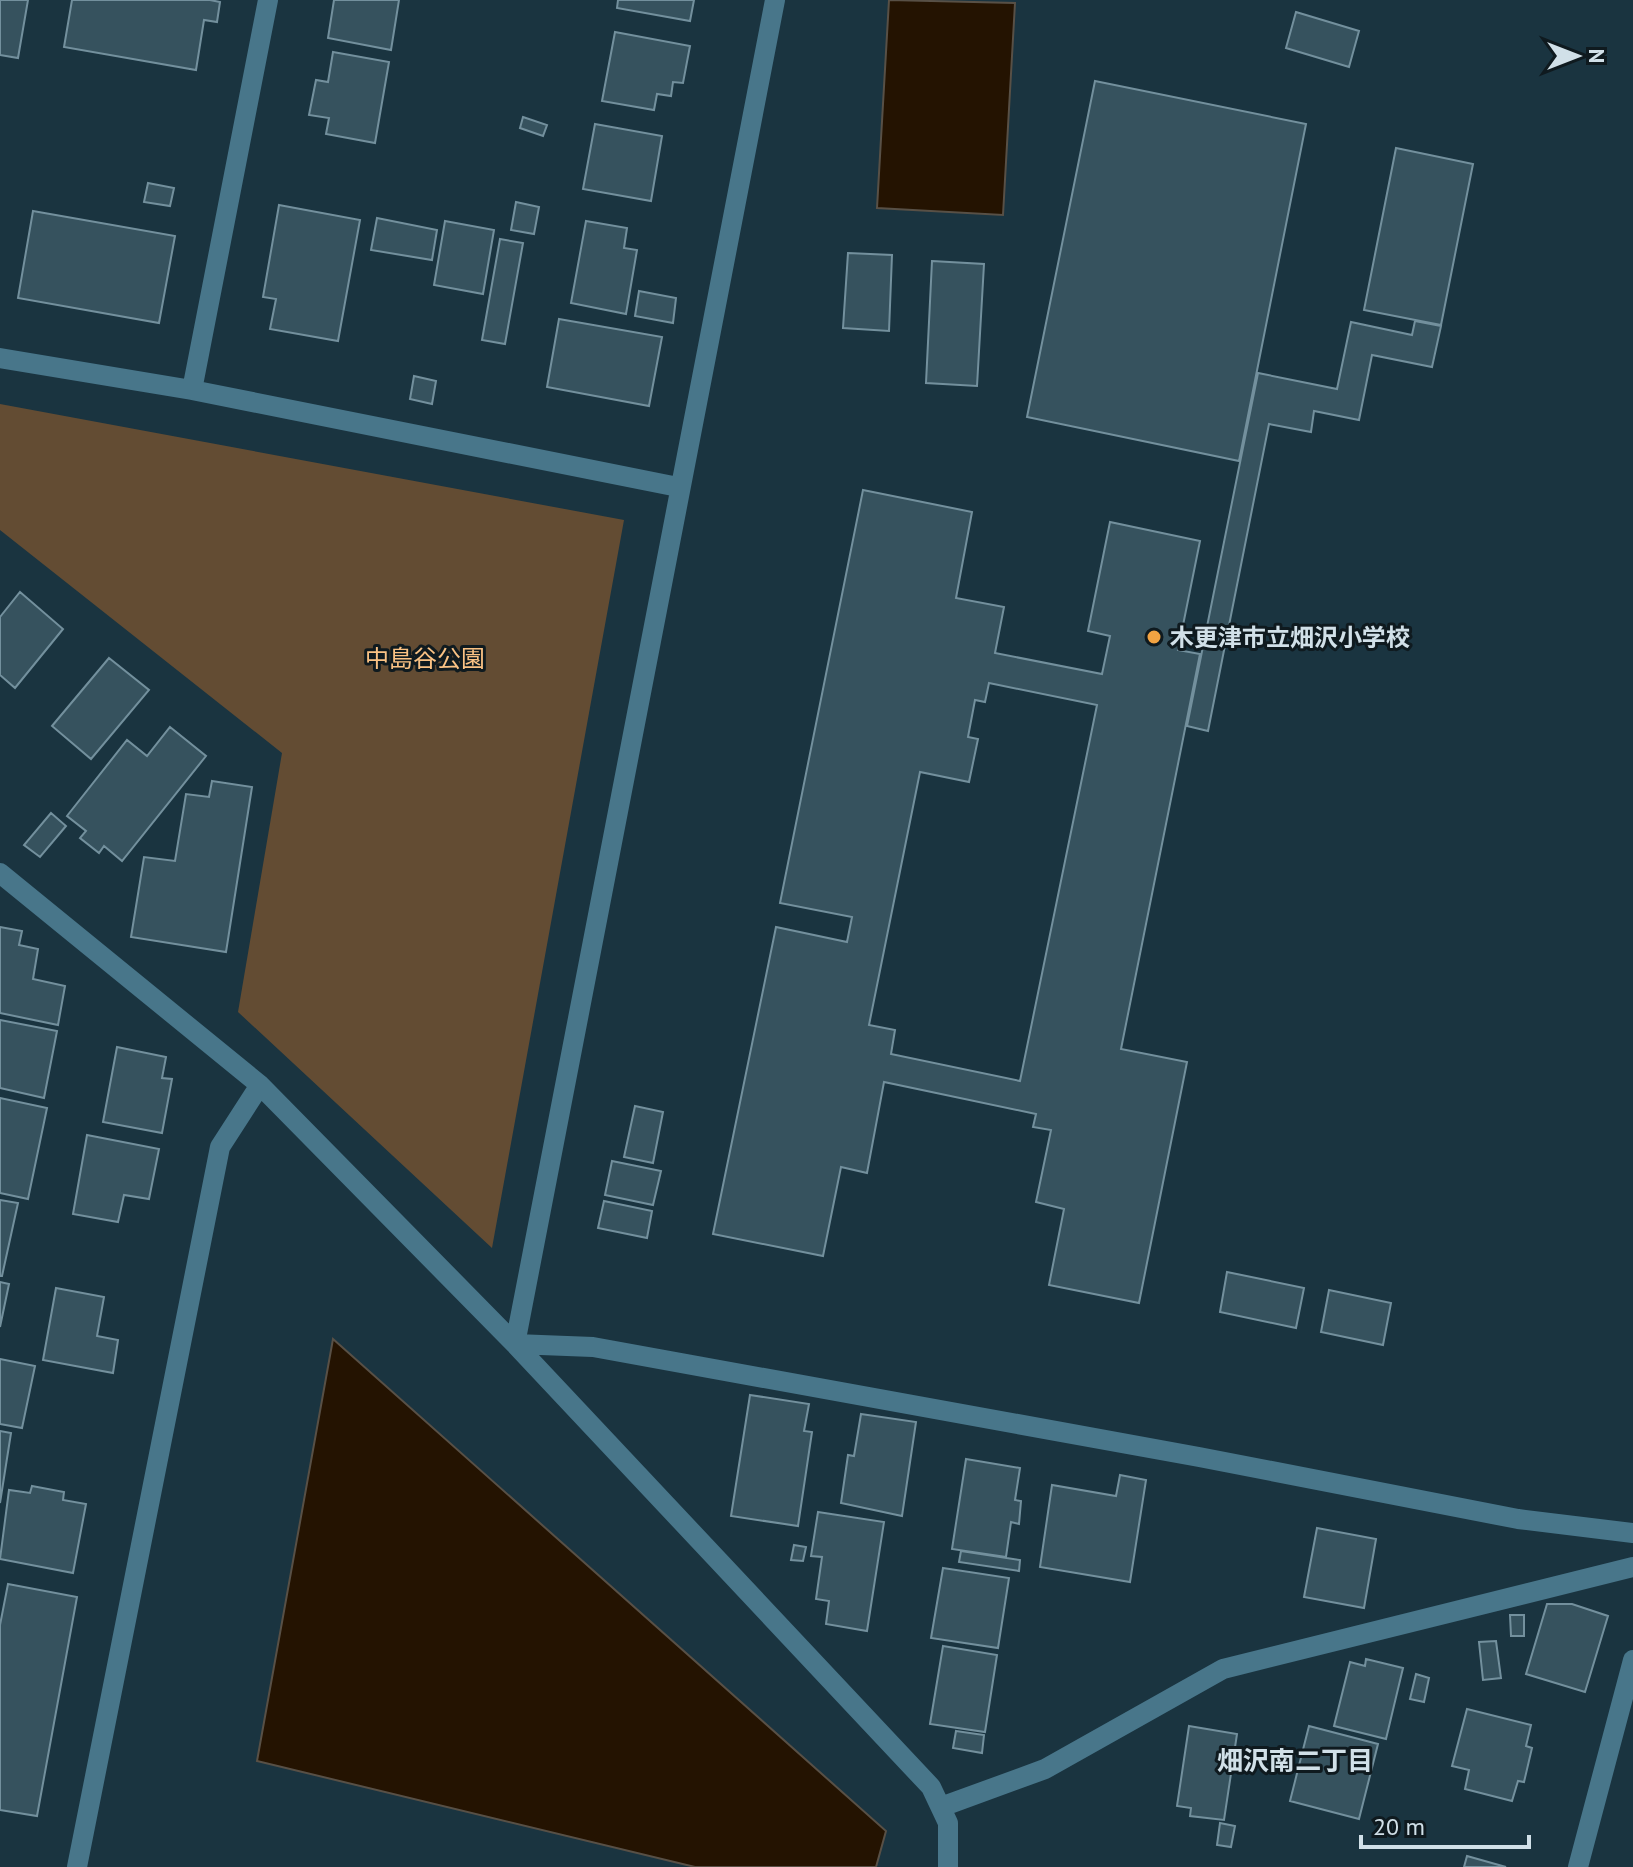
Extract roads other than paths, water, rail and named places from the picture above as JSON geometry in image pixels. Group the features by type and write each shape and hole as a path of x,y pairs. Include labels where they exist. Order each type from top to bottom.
{"street":[{"path":"192,390 268,0"},
{"path":"515,1344 678,487 775,0"},
{"path":"0,358 192,390 678,487"},
{"path":"0,873 260,1085 515,1344 918,1770 948,1823 948,1867"},
{"path":"77,1867 220,1147 260,1085"},
{"path":"515,1344 593,1347 1199,1457 1518,1519 1633,1533"},
{"path":"941,1807 1045,1769 1223,1669 1633,1567"},
{"path":"1578,1867 1633,1660"}],"place":[{"name":"木更津市立畑沢小学校","path":"1154,637"}],"district":[{"name":"畑沢南二丁目","path":"1295,1760"}],"park label":[{"name":"中島谷公園","path":"425,658"}]}
